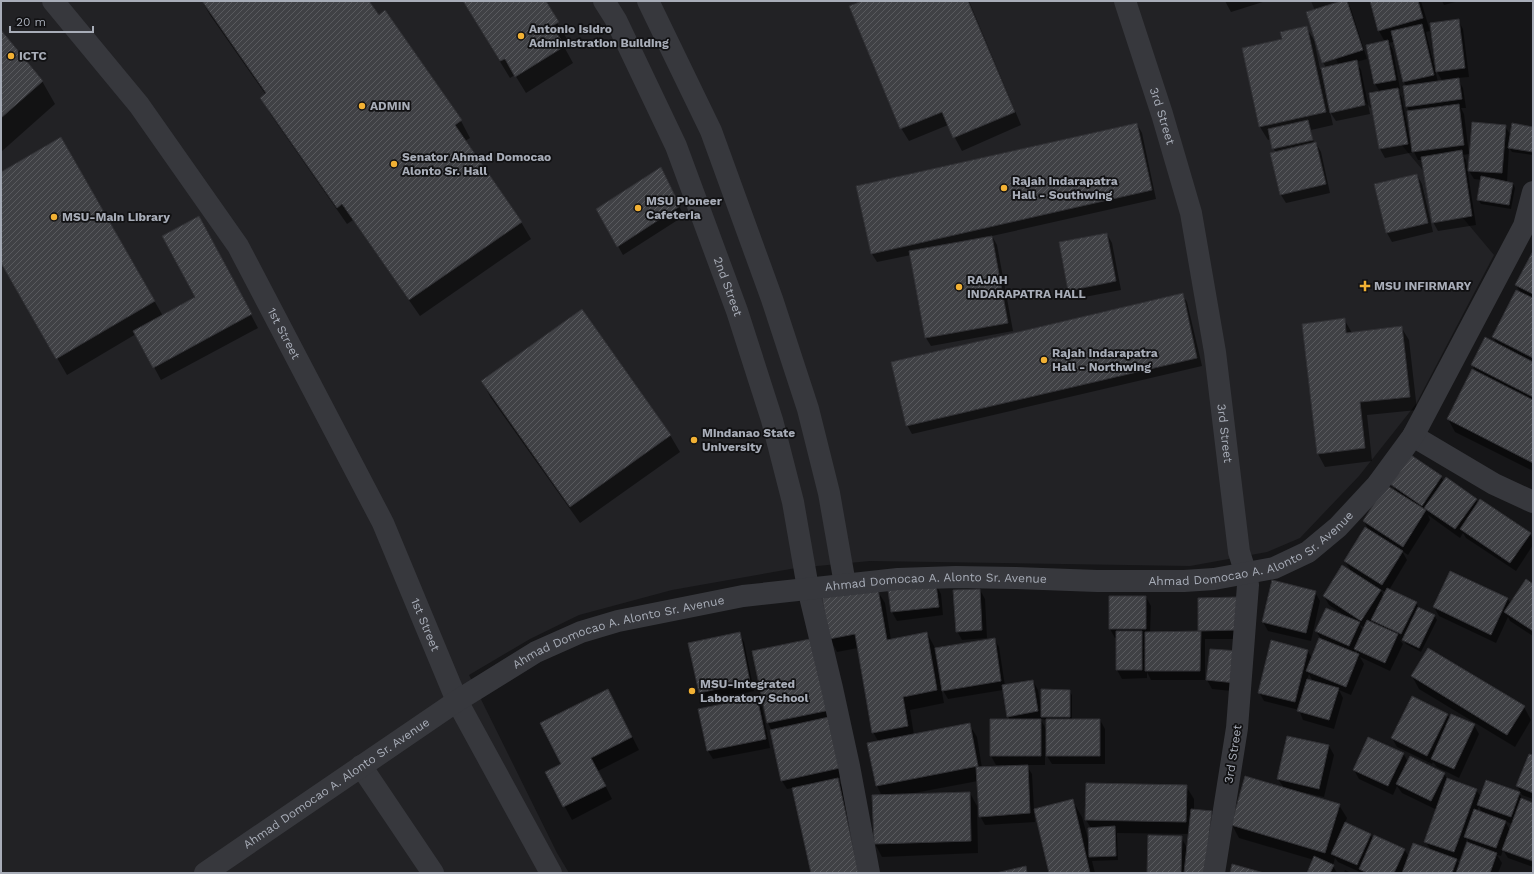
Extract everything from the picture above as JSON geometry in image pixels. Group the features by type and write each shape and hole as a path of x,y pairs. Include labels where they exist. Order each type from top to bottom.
{"street":[{"name":"1st Street","path":"53,1 138,105 238,246 383,523 457,701 551,873"},
{"name":"2nd Street","path":"604,1 616,20 676,146 737,311 774,427 793,502 808,588 849,766 868,873"},
{"path":"648,1 711,131 772,299 808,410 827,486 845,584"},
{"name":"3rd Street","path":"1125,1 1162,114 1191,213 1215,352 1238,545 1248,585 1237,728 1214,873"},
{"name":"Ahmad Domocao A. Alonto Sr. Avenue","path":"205,873 457,701 536,652 581,632 618,620 742,596 898,579 956,577 1097,581 1184,581 1214,579 1274,568 1308,552 1338,527 1376,484 1413,436 1524,226 1533,192"},
{"path":"1413,436 1494,484 1533,502"},
{"path":"361,766 433,873"}],"shaded area":[{"name":"Mindanao State University","path":"1,1 1311,1 1343,75 1494,255 1416,404 1359,476 1300,538 1267,552 1190,566 870,561 796,568 672,590 579,615 530,639 469,675 557,853 569,873 1,873"}],"building":[{"name":"Senator Ahmad Domocao Alonto Sr. Hall","path":"202,1 369,1 379,15 385,10 462,120 455,125 522,222 409,300 342,204 337,208 260,98 266,93"},
{"name":"Antonio Isidro Administration Building","path":"463,1 546,1 559,22 552,26 565,46 515,77 505,59 500,61"},
{"path":"862,1 968,1 1015,112 953,138 942,112 900,129 849,6"},
{"path":"1341,1 1347,1 1363,50 1322,63 1306,12"},
{"path":"1370,1 1418,1 1423,18 1378,31"},
{"path":"1459,19 1465,68 1436,72 1430,23"},
{"path":"1422,24 1434,75 1403,82 1391,31"},
{"path":"1307,26 1326,112 1259,127 1242,48 1282,39 1280,32"},
{"name":"ICTC","path":"1,30 43,81 1,118"},
{"path":"1388,40 1396,80 1374,84 1366,45"},
{"path":"1357,60 1365,105 1330,113 1321,68"},
{"path":"1459,78 1462,99 1406,107 1403,86"},
{"path":"1398,88 1408,144 1379,149 1369,93"},
{"path":"1459,104 1464,145 1412,152 1407,111"},
{"path":"1308,120 1313,140 1272,149 1268,129"},
{"path":"1472,122 1506,125 1502,173 1468,171"},
{"name":"Rajah Indarapatra Hall - Southwing","path":"1137,123 1152,190 871,254 856,186"},
{"path":"1512,123 1533,127 1533,152 1508,148"},
{"name":"MSU-Main Library","path":"61,137 155,301 56,359 1,263 1,172"},
{"path":"1316,142 1326,184 1280,195 1270,153"},
{"path":"1462,150 1472,216 1432,223 1421,157"},
{"name":"MSU Pioneer Cafeteria","path":"661,167 680,206 617,247 596,209"},
{"path":"1417,174 1428,223 1386,233 1374,184"},
{"path":"1481,176 1513,183 1509,205 1477,200"},
{"path":"199,216 252,314 153,368 133,331 195,297 162,236"},
{"path":"1107,233 1116,281 1068,291 1059,242"},
{"name":"RAJAH INDARAPATRA HALL","path":"992,236 1008,323 925,338 909,251"},
{"path":"1533,251 1533,294 1515,285"},
{"path":"1516,290 1533,298 1533,358 1492,337"},
{"name":"Rajah Indarapatra Hall - Northwing","path":"1183,293 1197,358 906,426 891,362"},
{"path":"582,309 671,435 570,507 481,381"},
{"path":"1345,318 1346,333 1402,326 1410,397 1360,402 1365,448 1317,454 1302,324"},
{"path":"1485,337 1533,362 1533,397 1471,365"},
{"path":"1472,369 1533,400 1533,463 1447,419"},
{"path":"1411,455 1442,476 1422,506 1390,484"},
{"path":"1446,477 1477,499 1455,529 1424,508"},
{"path":"1386,485 1426,510 1403,547 1363,521"},
{"path":"1480,499 1531,533 1510,563 1460,529"},
{"path":"1365,527 1403,551 1382,585 1344,561"},
{"path":"1342,565 1381,590 1361,621 1323,596"},
{"path":"1450,571 1508,598 1491,635 1433,607"},
{"path":"1526,579 1533,584 1533,631 1504,612"},
{"path":"1272,580 1316,591 1306,633 1262,622"},
{"path":"936,584 939,607 891,612 888,590"},
{"path":"1387,588 1417,602 1401,634 1371,620"},
{"path":"878,589 887,640 927,632 937,690 903,697 908,726 872,733 855,634 829,639 822,598"},
{"path":"980,589 982,630 956,632 953,590"},
{"path":"1109,596 1146,596 1146,629 1109,629"},
{"path":"1238,597 1238,630 1198,631 1198,598"},
{"path":"1418,607 1435,615 1419,648 1402,640"},
{"path":"1326,608 1360,622 1349,646 1315,631"},
{"path":"1367,620 1398,634 1385,663 1354,649"},
{"path":"1116,631 1142,631 1142,670 1116,670"},
{"path":"1201,631 1200,671 1145,671 1145,632"},
{"path":"740,632 750,682 699,693 688,643"},
{"path":"815,638 830,710 767,723 752,651"},
{"path":"995,638 1001,681 942,691 935,648"},
{"path":"1319,638 1359,654 1346,687 1306,671"},
{"path":"1271,640 1308,650 1295,702 1258,693"},
{"path":"1428,648 1525,706 1507,735 1411,676"},
{"path":"1210,649 1240,651 1236,683 1206,680"},
{"path":"1307,679 1339,688 1329,720 1297,711"},
{"path":"1033,680 1038,711 1007,717 1002,685"},
{"path":"608,689 632,737 591,758 606,786 563,807 545,772 561,764 540,723"},
{"path":"1041,689 1070,690 1070,717 1041,717"},
{"path":"1412,696 1448,714 1427,756 1391,738"},
{"path":"757,697 766,739 707,751 698,709"},
{"path":"1451,714 1475,724 1454,769 1431,759"},
{"path":"829,717 840,768 781,781 770,730"},
{"path":"990,719 1041,719 1041,756 990,756"},
{"path":"1046,719 1100,719 1100,756 1046,756"},
{"path":"970,723 978,766 876,786 867,743"},
{"path":"1287,736 1329,745 1319,789 1277,779"},
{"path":"1368,737 1404,753 1388,786 1353,770"},
{"path":"1529,754 1533,755 1533,793 1516,786"},
{"path":"1410,756 1445,773 1431,801 1396,784"},
{"path":"1028,765 1030,813 979,817 976,767"},
{"path":"1245,776 1340,804 1325,853 1231,825"},
{"path":"838,778 859,873 811,873 792,788"},
{"path":"1447,778 1477,789 1454,852 1424,842"},
{"path":"1486,780 1520,792 1511,817 1477,805"},
{"path":"1086,783 1187,785 1186,822 1085,820"},
{"path":"970,792 971,841 874,844 872,795"},
{"path":"1521,798 1533,803 1533,861 1502,850"},
{"path":"1073,799 1090,873 1049,873 1034,809"},
{"path":"1191,809 1212,811 1205,873 1184,873"},
{"path":"1474,809 1506,821 1496,848 1464,837"},
{"path":"1345,822 1371,834 1357,865 1331,854"},
{"path":"1115,826 1116,856 1089,857 1088,828"},
{"path":"1148,835 1182,836 1181,873 1147,873"},
{"path":"1374,835 1405,849 1394,873 1367,873 1359,869"},
{"path":"1467,842 1497,853 1490,873 1456,873"},
{"path":"1413,843 1457,859 1452,873 1402,873"},
{"path":"1314,856 1334,865 1330,873 1307,873"},
{"path":"1232,864 1264,873 1230,873"},
{"path":"1026,866 1027,873 996,873"}],"place":[{"name":"Antonio Isidro Administration Building","path":"521,36"},
{"name":"ICTC","path":"11,56"},
{"name":"ADMIN","path":"362,106"},
{"name":"Senator Ahmad Domocao Alonto Sr. Hall","path":"394,164"},
{"name":"Rajah Indarapatra Hall - Southwing","path":"1004,188"},
{"name":"MSU Pioneer Cafeteria","path":"638,208"},
{"name":"MSU-Main Library","path":"54,217"},
{"name":"MSU INFIRMARY","path":"1365,286"},
{"name":"RAJAH INDARAPATRA HALL","path":"959,287"},
{"name":"Rajah Indarapatra Hall - Northwing","path":"1044,360"},
{"name":"Mindanao State University","path":"694,440"},
{"name":"MSU-Integrated Laboratory School","path":"692,691"}]}
